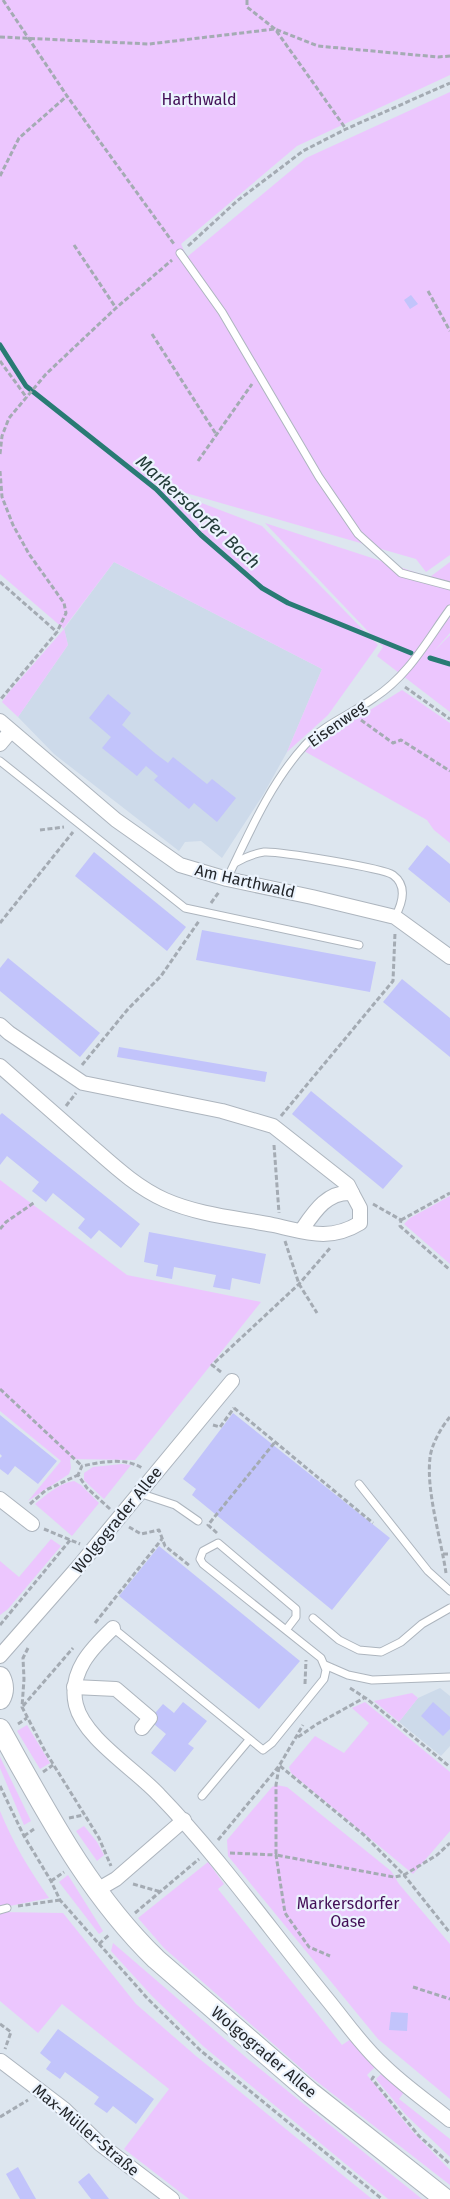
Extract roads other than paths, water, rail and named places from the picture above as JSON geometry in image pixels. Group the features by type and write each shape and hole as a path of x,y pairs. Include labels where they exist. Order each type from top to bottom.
{"main road":[{"path":"0,1677 3,1683 3,1694 0,1699"},
{"name":"Wolgograder Allee","path":"0,1728 67,1847 122,1924 156,1960 275,2062 445,2199"}],"street":[{"name":"Am Harthwald","path":"0,721 10,732 116,820 180,866 395,918 450,957"},
{"path":"0,744 10,732"},
{"path":"0,1025 9,1034 76,1082 222,1111 273,1126 348,1185 360,1208 360,1223 346,1232 323,1235 197,1210 166,1200 136,1184 0,1066"},
{"path":"302,1231 324,1202 344,1192 352,1193"},
{"name":"Wolgograder Allee","path":"0,1656 93,1550 123,1522 139,1493 232,1381"},
{"path":"0,1499 32,1524"},
{"path":"113,1628 88,1654 80,1667 74,1687 75,1703 79,1715 90,1732 150,1785 184,1820 210,1850 294,1959 382,2065 450,2120"},
{"path":"74,1687 116,1689 150,1718 142,1728"},
{"path":"97,1890 116,1878 184,1820"},
{"name":"Max-Müller-Straße","path":"1,2061 64,2109 100,2144 172,2199"}],"lane":[{"path":"180,253 222,312 319,477 358,534 401,573 450,586"},
{"name":"Eisenweg","path":"228,879 266,802 287,767 319,732 374,698 396,681 420,656 450,609"},
{"path":"0,761 185,908 360,945"},
{"path":"235,863 247,856 266,852 371,868 393,875 402,887 403,902 395,918"},
{"path":"359,1484 428,1571 450,1591"},
{"path":"139,1493 175,1505 198,1521"},
{"path":"113,1628 262,1750 272,1743 324,1679 325,1669 321,1658 203,1564 200,1559 203,1551 218,1543 296,1609 296,1616 286,1630"},
{"path":"313,1618 339,1640 359,1650 381,1652 401,1642 422,1624 450,1608"},
{"path":"325,1669 366,1679 450,1677"},
{"path":"202,1796 249,1740"}],"waterway":[{"name":"Markersdorfer Bach","path":"0,345 26,386 156,489 201,535 262,588 288,603 411,653"},
{"name":"Markersdorfer Bach","path":"430,658 450,664"}],"park label":[{"name":"Harthwald","path":"199,99"},
{"name":"Markersdorfer Oase","path":"348,1912"}]}
